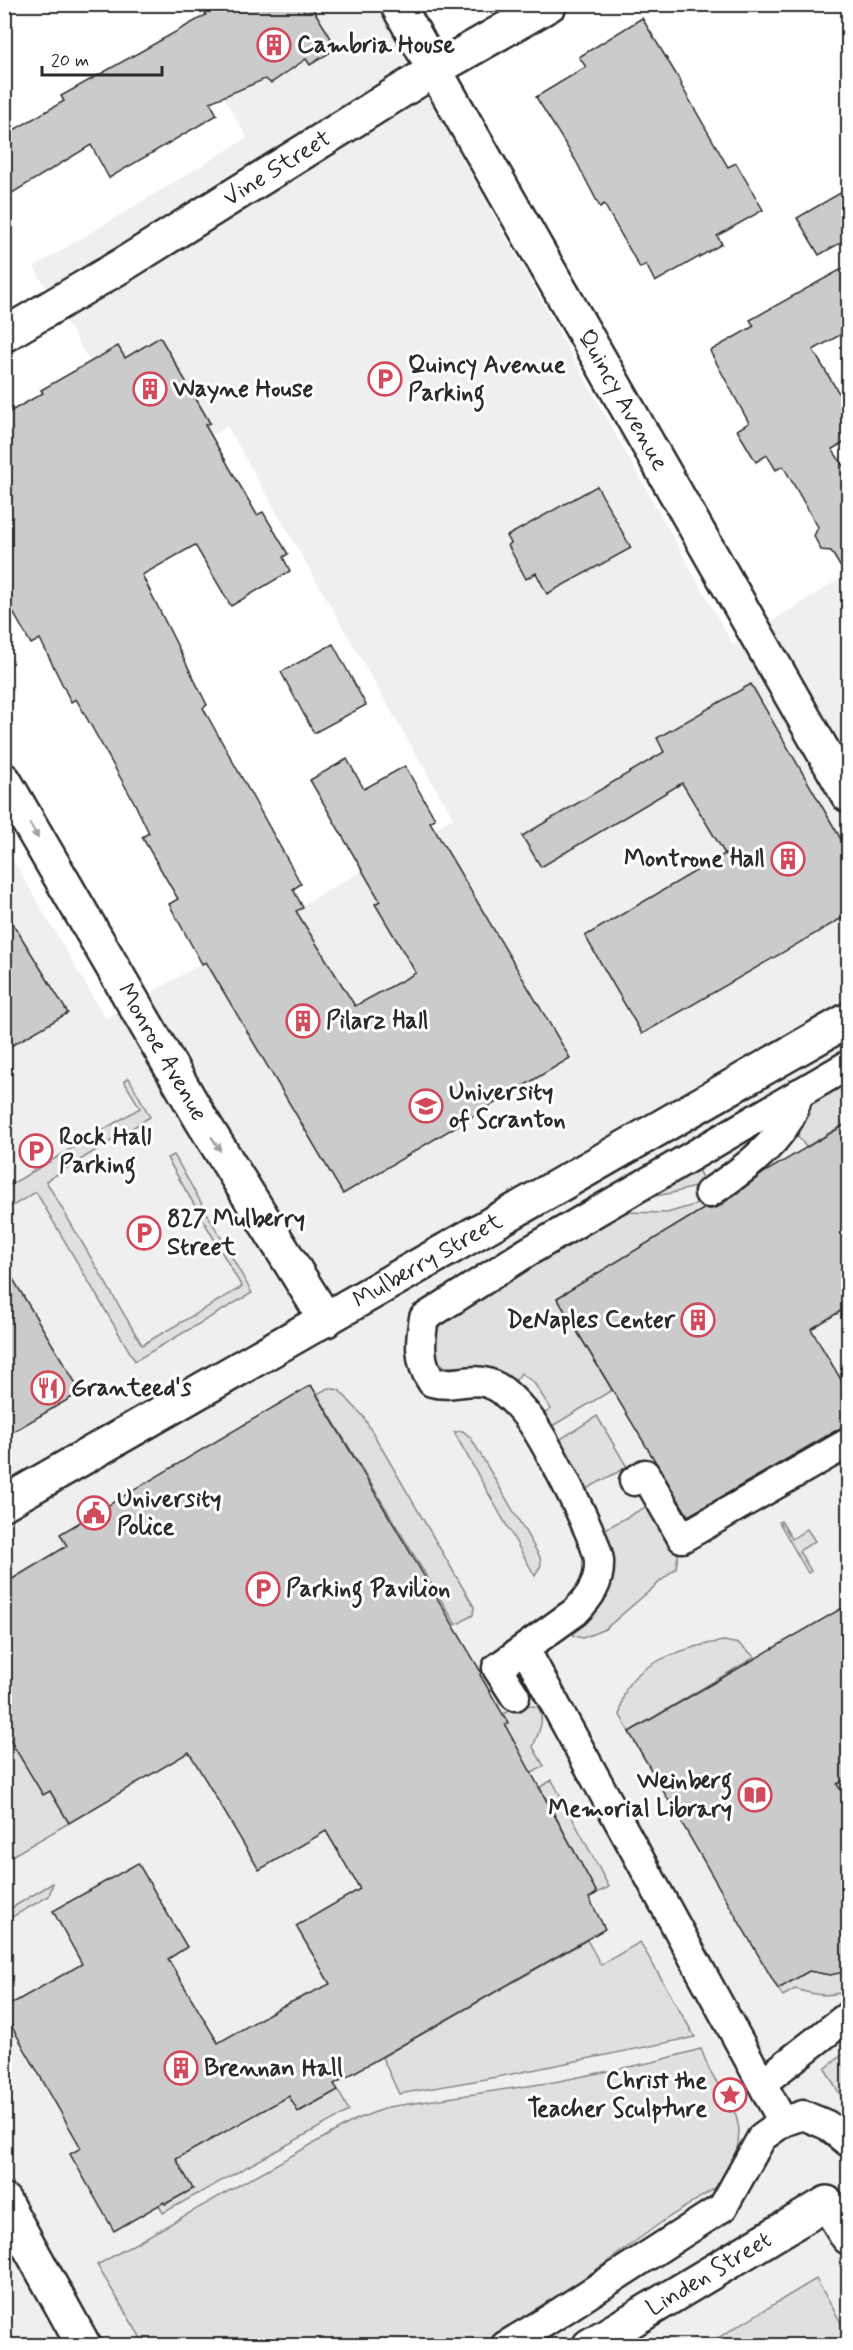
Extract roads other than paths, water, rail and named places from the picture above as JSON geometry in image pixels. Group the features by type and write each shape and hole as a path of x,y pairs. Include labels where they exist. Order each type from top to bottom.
{"street":[{"name":"Quincy Avenue","path":"397,4 849,795"},
{"name":"Vine Street","path":"4,335 134,258 436,69 550,4"},
{"name":"Monroe Avenue","path":"4,780 201,1119 326,1320"},
{"name":"Mulberry Street","path":"4,1503 849,1020"},
{"path":"783,2122 734,2034 528,1688 525,1649 575,1612 595,1589 599,1558 580,1512 529,1418 502,1391 491,1384 478,1380 432,1382 420,1347 424,1318 529,1251 849,1065"},
{"path":"709,1193 749,1166 769,1145 789,1119 800,1093"},
{"path":"634,1480 645,1474 682,1538 847,1448"},
{"path":"762,2083 849,2016"},
{"path":"505,2346 723,2207 762,2137 783,2122 803,2115 827,2125 849,2142"},
{"path":"4,2201 84,2346"},
{"name":"Linden Street","path":"589,2346 827,2203 849,2237"}],"place":[{"name":"Cambria House","path":"274,45"},
{"name":"Quincy Avenue Parking","path":"385,379"},
{"name":"Wayne House","path":"150,389"},
{"name":"Montrone Hall","path":"788,859"},
{"name":"Pilarz Hall","path":"303,1021"},
{"name":"University of Scranton","path":"426,1106"},
{"name":"Rock Hall Parking","path":"36,1151"},
{"name":"827 Mulberry Street","path":"144,1233"},
{"name":"DeNaples Center","path":"698,1320"},
{"name":"Granteed's","path":"48,1388"},
{"name":"University Police","path":"94,1513"},
{"name":"Parking Pavilion","path":"263,1589"},
{"name":"Weinberg Memorial Library","path":"755,1795"},
{"name":"Brennan Hall","path":"181,2068"},
{"name":"Christ the Teacher Sculpture","path":"730,2095"}]}
